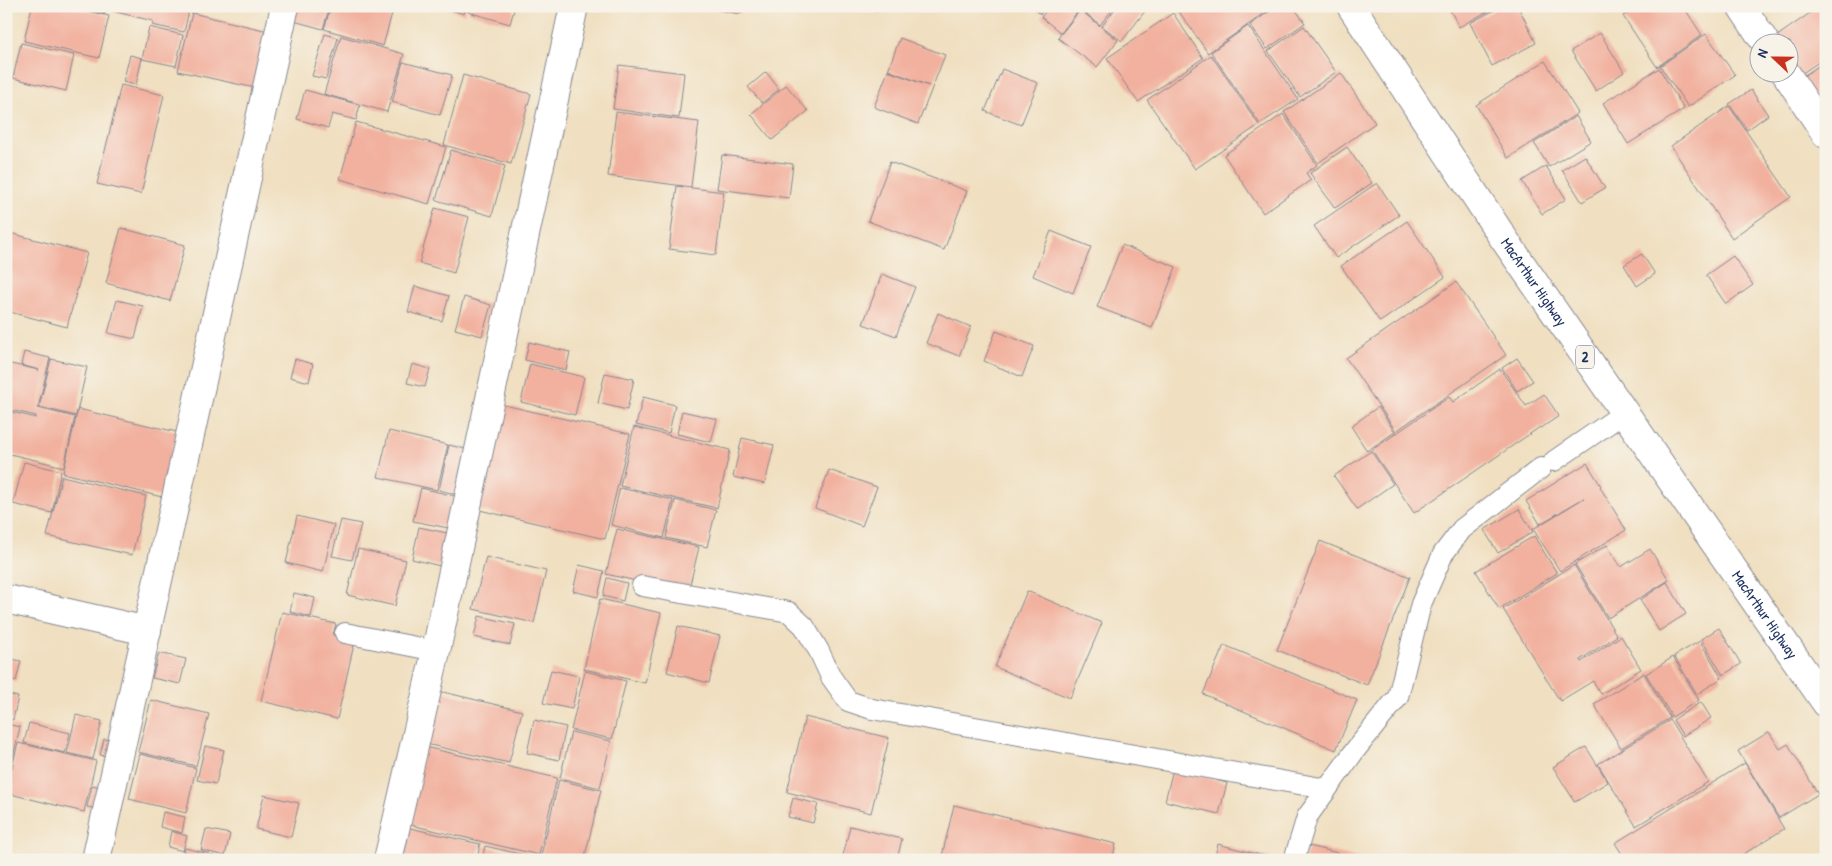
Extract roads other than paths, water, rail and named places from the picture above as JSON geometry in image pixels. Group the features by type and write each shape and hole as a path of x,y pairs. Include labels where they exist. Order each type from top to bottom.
{"main road":[{"path":"96,860 284,6"},
{"path":"388,860 436,651 574,6"},
{"name":"MacArthur Highway","path":"1351,6 1504,239 1826,703"},
{"path":"1741,6 1758,32"},
{"path":"1792,82 1826,134"},
{"path":"6,599 147,631"}],"lane":[{"path":"1294,860 1307,817 1356,749 1398,696 1421,604 1443,554 1462,529 1547,464 1624,413"},
{"path":"642,586 789,612 804,626 831,678 848,701 872,709 1327,790"},
{"path":"345,633 436,651"}]}
